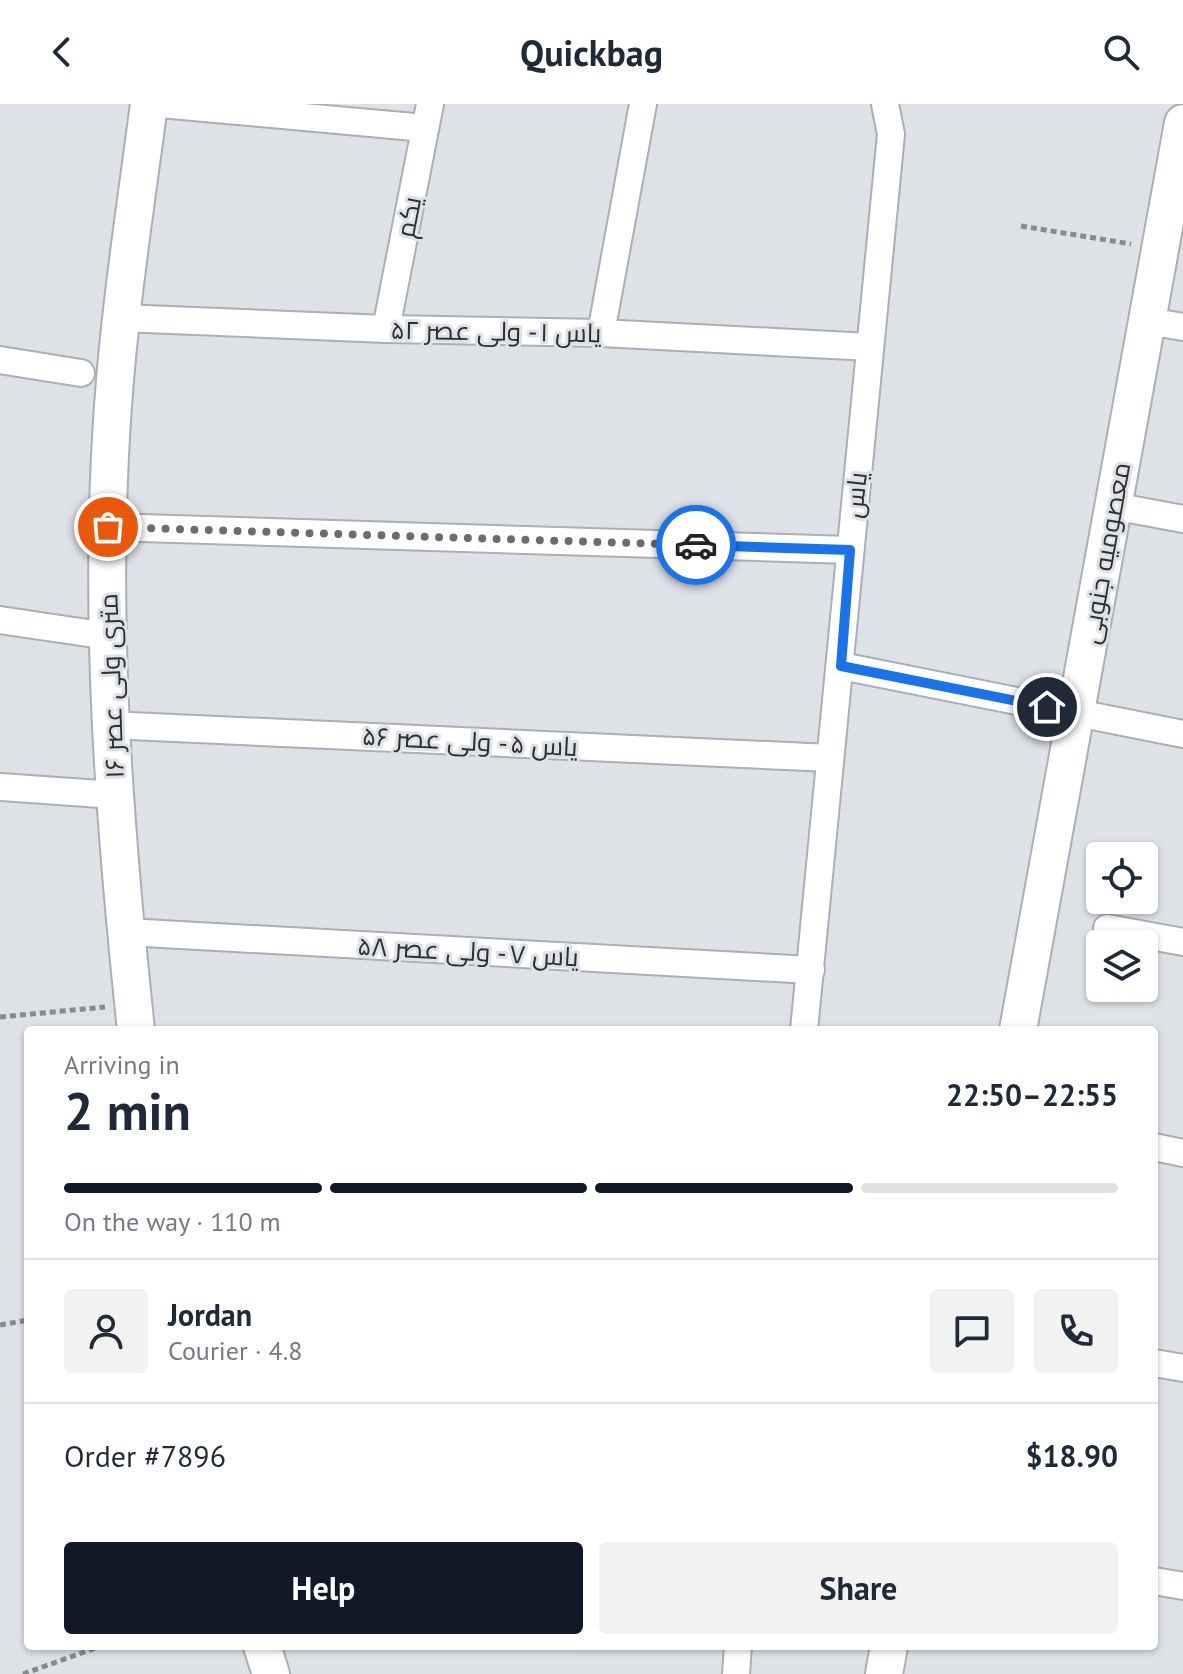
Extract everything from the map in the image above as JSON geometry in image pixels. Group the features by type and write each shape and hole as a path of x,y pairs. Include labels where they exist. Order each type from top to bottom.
{"street":[{"name":"۱۶ متری ولی عصر","path":"135,1017 109,725 108,527 113,406 121,318 149,104"},
{"path":"160,104 428,116"},
{"path":"601,333 643,104"},
{"name":"یاس","path":"804,1026 891,134 885,104"},
{"name":"یکم","path":"386,329 428,116"},
{"name":"معصومیه جنوبی","path":"1019,1026 1183,123"},
{"name":"یاس ۱ - ولی عصر ۵۲","path":"121,318 386,329 601,333 870,347"},
{"path":"1147,321 1183,327"},
{"path":"0,360 81,373"},
{"path":"1113,506 1183,519"},
{"path":"108,527 850,550"},
{"path":"0,620 108,636"},
{"path":"841,666 1183,734"},
{"name":"یاس ۵ - ولی عصر ۵۶","path":"109,725 830,758"},
{"path":"0,787 115,795"},
{"path":"1107,928 1183,942"},
{"name":"یاس ۷ - ولی عصر ۵۸","path":"126,932 811,970"},
{"path":"1158,1148 1183,1153"},
{"path":"1158,1364 1183,1368"},
{"path":"1158,1582 1183,1586"},
{"path":"263,1650 271,1674"},
{"path":"736,1674 738,1650"},
{"path":"884,1674 888,1650"}],"path":[{"path":"1021,226 1160,249"},
{"path":"0,1017 135,1017"},
{"path":"0,1325 24,1321"},
{"path":"23,1674 90,1650"}],"way so far":[{"path":"108,527 696,545"}],"route":[{"path":"696,545 850,550 841,666 1047,707"}]}
